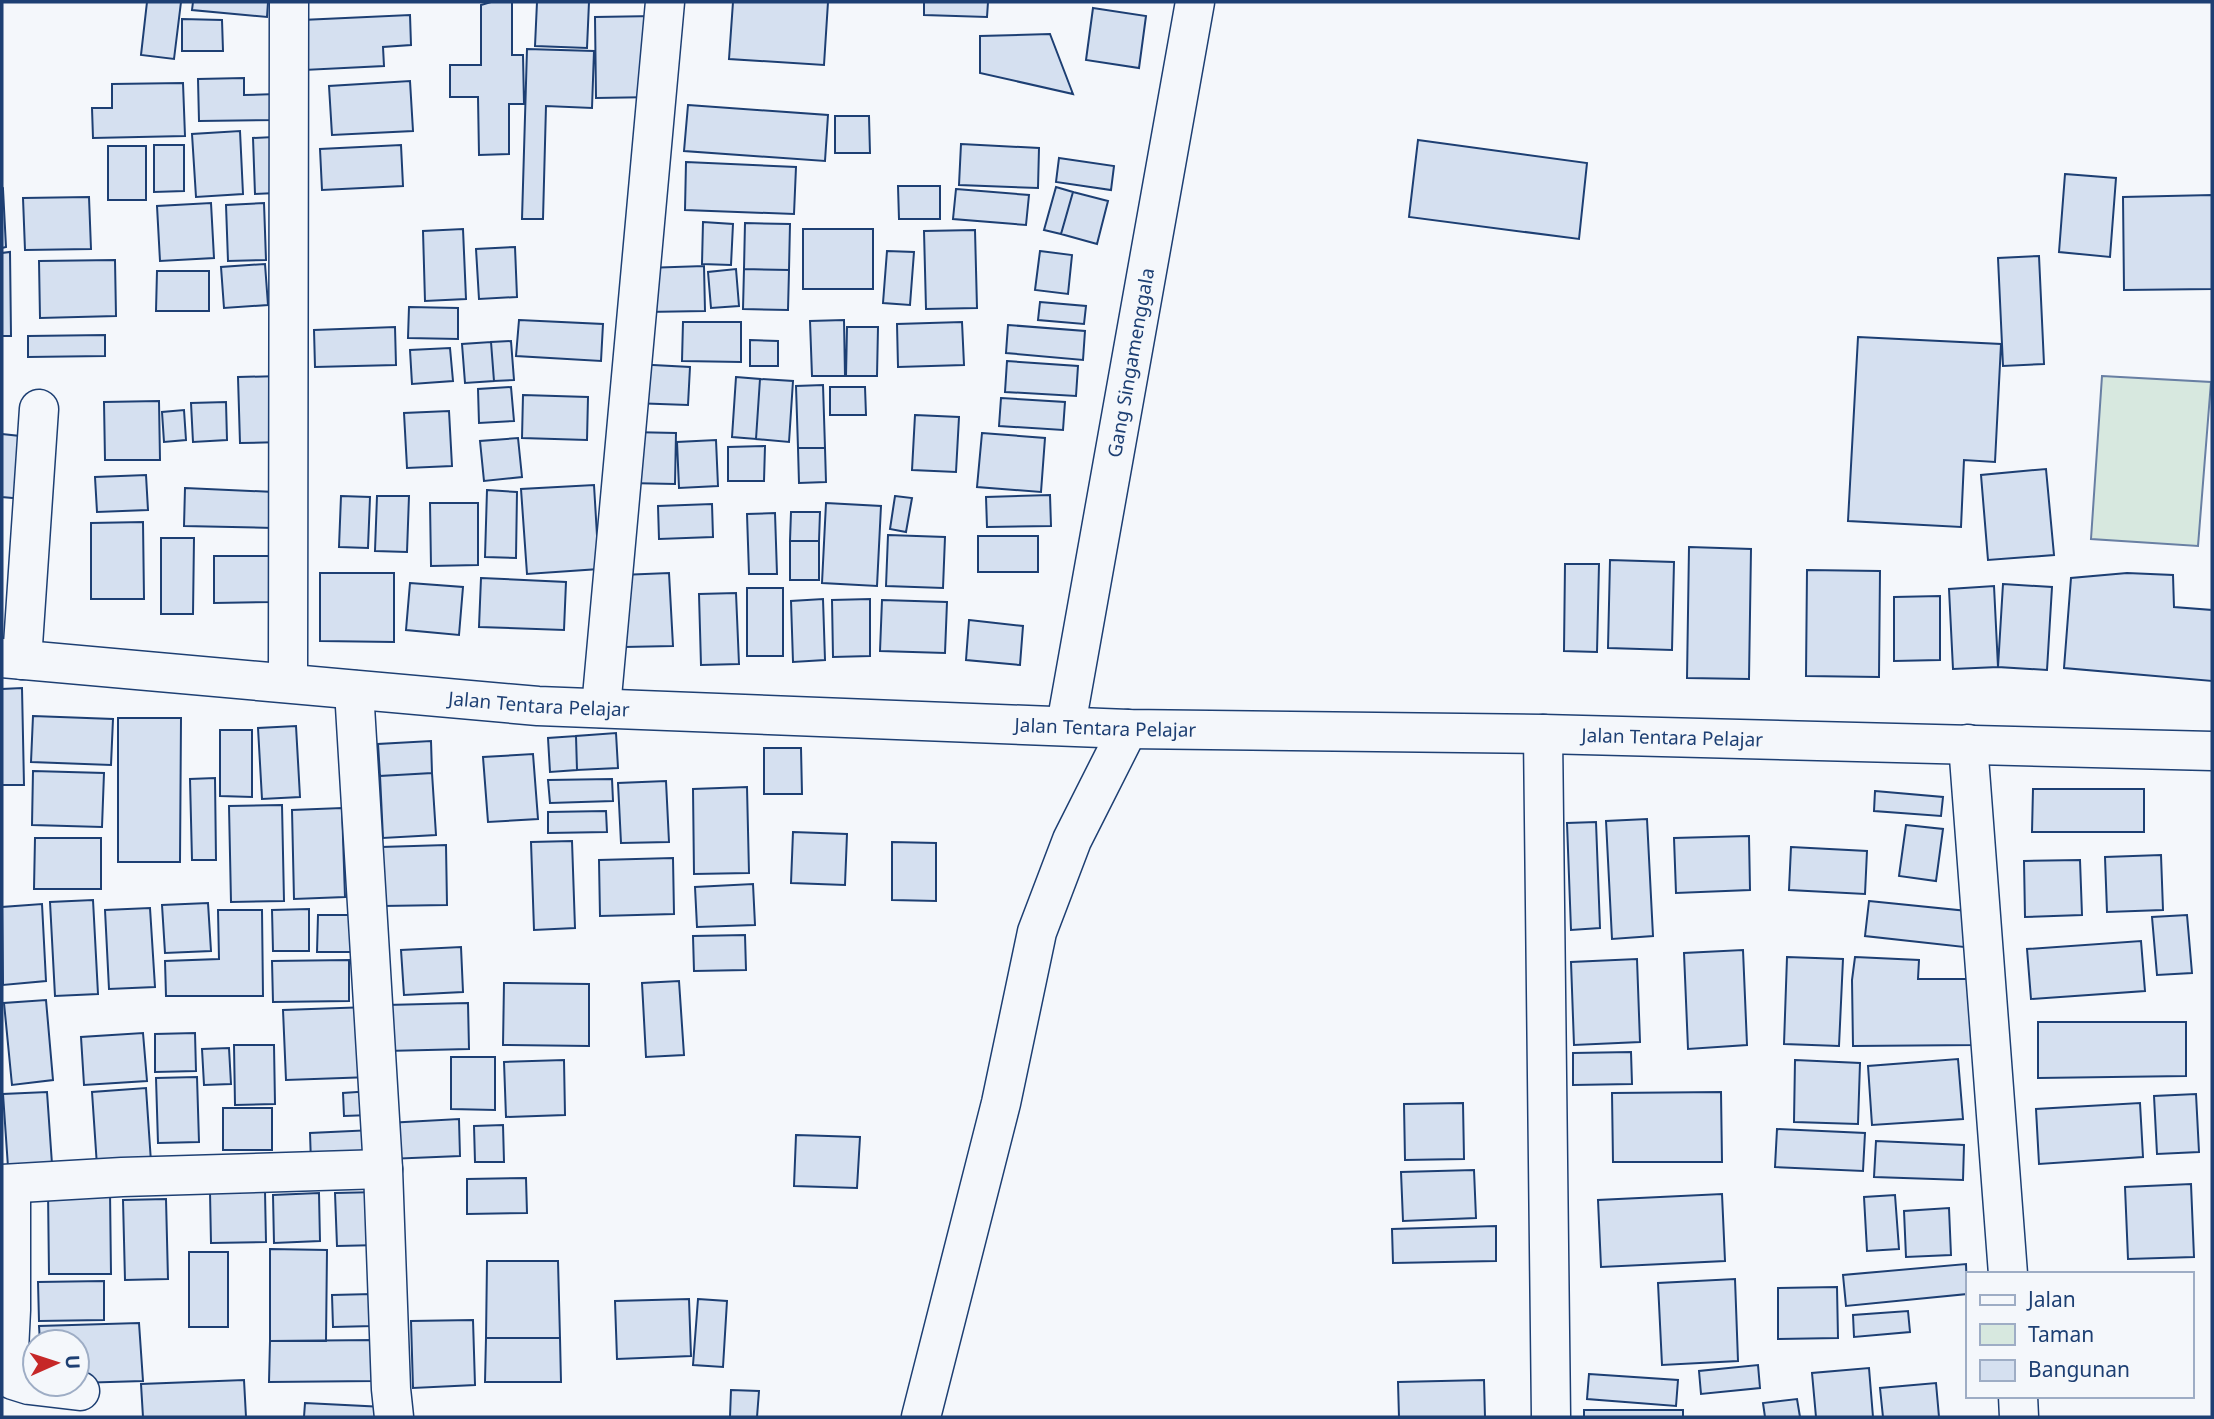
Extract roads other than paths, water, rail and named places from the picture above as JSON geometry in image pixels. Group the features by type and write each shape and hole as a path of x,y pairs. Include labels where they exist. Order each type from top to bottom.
{"street":[{"path":"288,682 289,2"},
{"path":"601,708 665,2"},
{"name":"Gang Singamenggala","path":"1066,725 1195,2"},
{"path":"12,659 39,409"},
{"name":"Jalan Tentara Pelajar","path":"12,659 538,706 1128,729 1543,734 2212,751"},
{"path":"354,690 383,1169 394,1417"},
{"path":"921,1417 1001,1102 1037,932 1072,840 1128,729"},
{"path":"1543,734 1551,1417"},
{"path":"1968,744 2008,1272"},
{"path":"21,1382 13,1380 8,1371 11,1310 6,1184 122,1177 383,1169"},
{"path":"2018,1398 2019,1417"}]}
